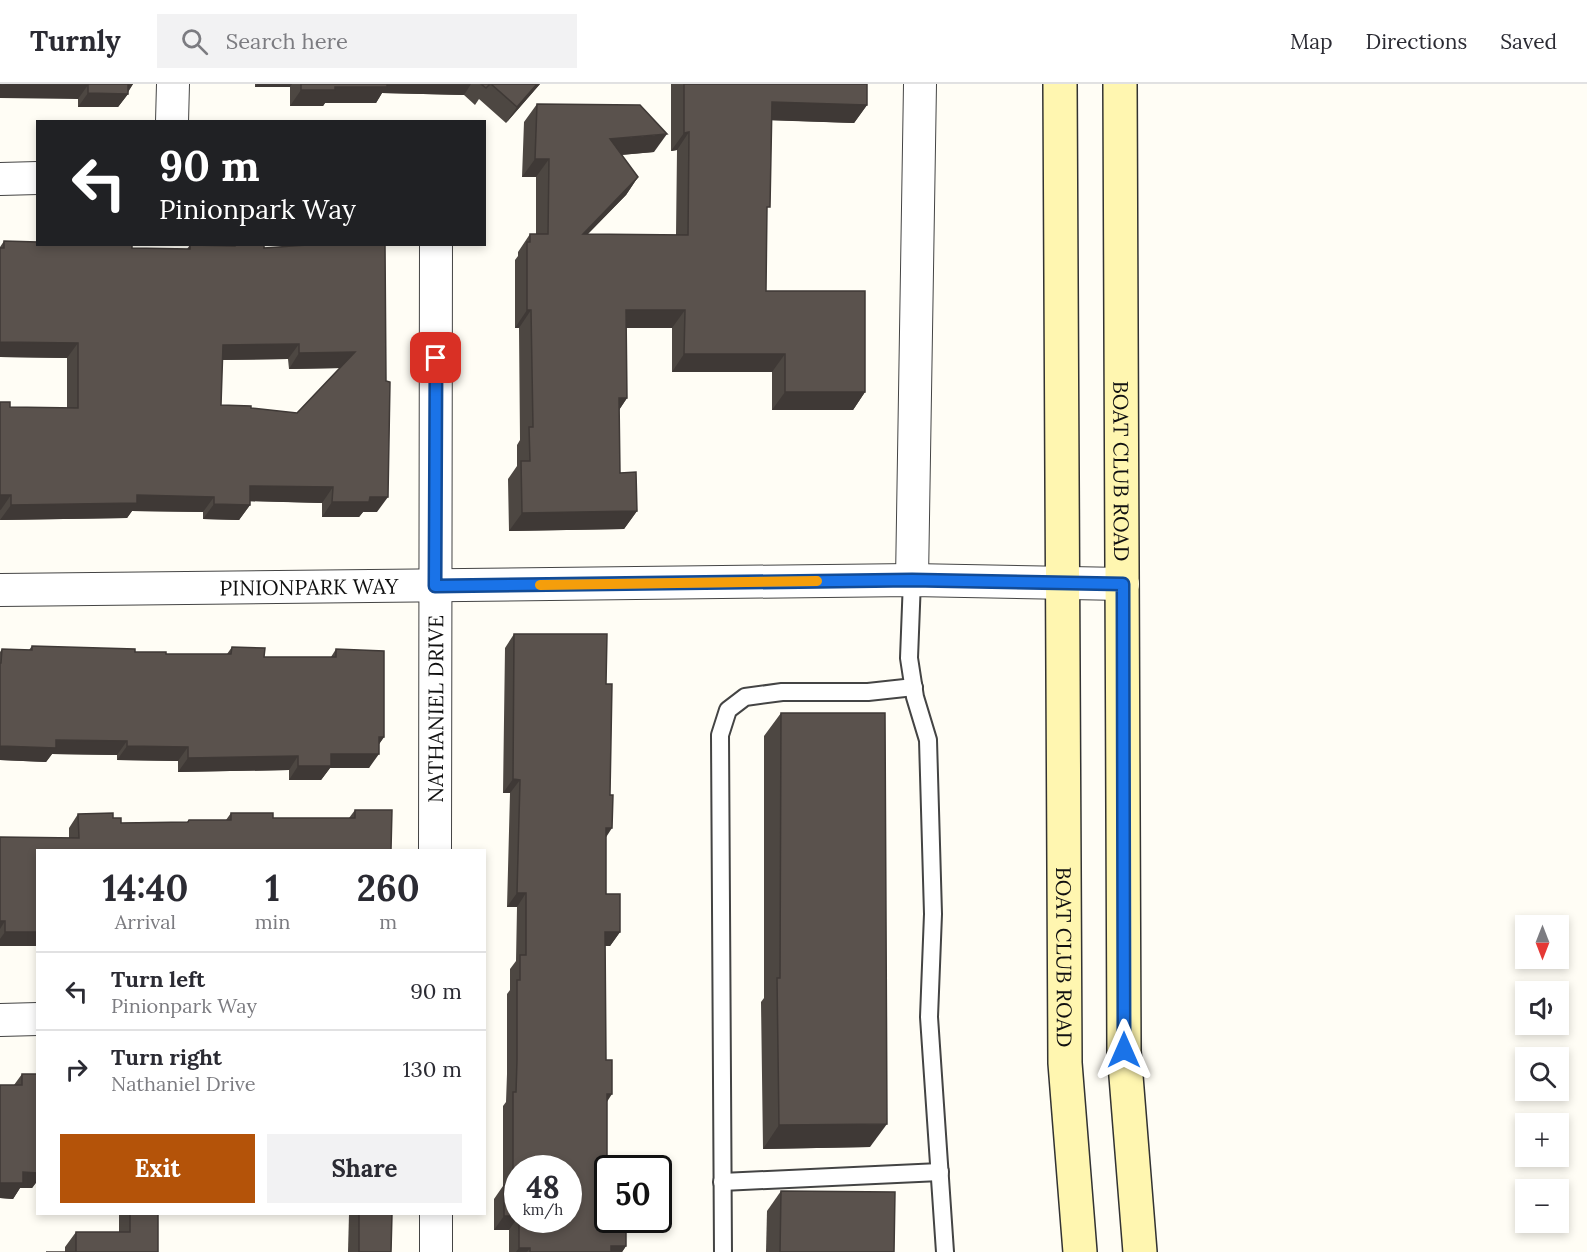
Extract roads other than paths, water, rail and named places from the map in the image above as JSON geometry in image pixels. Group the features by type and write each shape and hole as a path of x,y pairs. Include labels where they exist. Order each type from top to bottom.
{"main road":[{"name":"BOAT CLUB ROAD","path":"1060,84 1065,1063 1080,1252"},
{"name":"BOAT CLUB ROAD","path":"1120,84 1124,1050 1140,1252"}],"street":[{"path":"172,84 172,120"},
{"path":"912,580 920,84"},
{"path":"0,178 36,178"},
{"name":"NATHANIEL DRIVE","path":"435,849 436,246"},
{"name":"PINIONPARK WAY","path":"0,590 912,580 1123,584"},
{"path":"0,1020 36,1019"},
{"path":"436,1215 436,1252"}],"lane":[{"path":"912,580 909,658 928,740 933,914 929,1017 945,1252"},
{"path":"723,1252 720,735 728,710 745,697 782,692 868,692 914,687"},
{"path":"722,1182 940,1172"}]}
